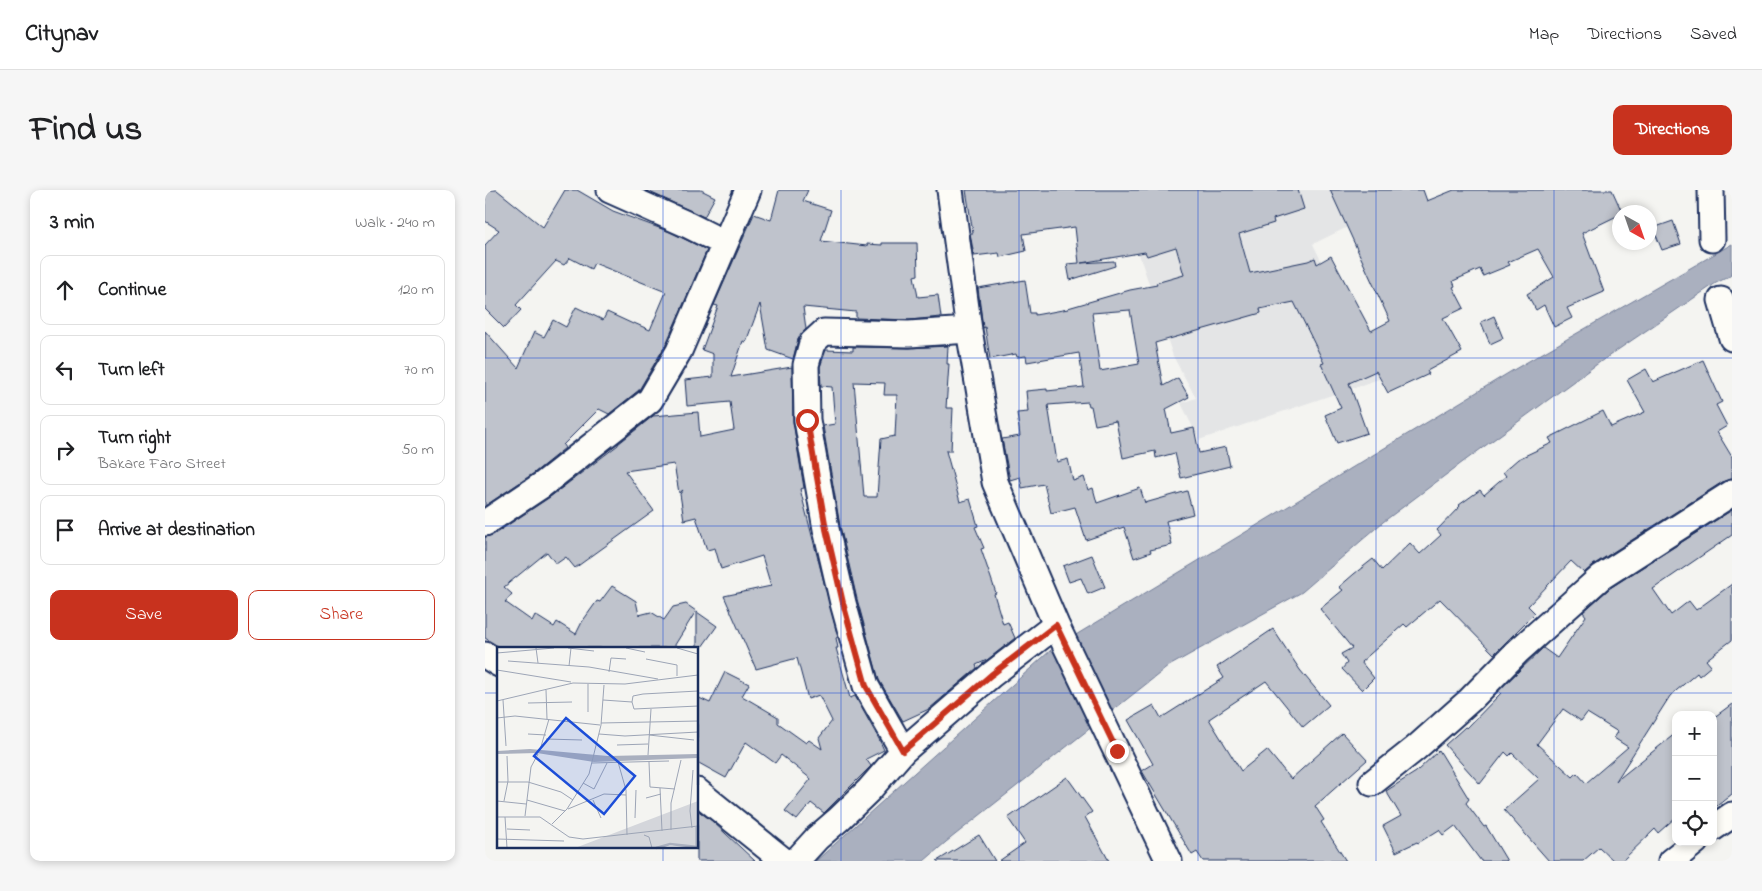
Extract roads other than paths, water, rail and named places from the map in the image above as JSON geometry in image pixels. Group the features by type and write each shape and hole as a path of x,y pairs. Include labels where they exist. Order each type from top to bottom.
{"street":[{"path":"611,190 684,223 724,244"},
{"path":"485,523 542,485 650,400 679,351 748,190"},
{"path":"950,190 969,330 995,482 1057,628 1169,861"},
{"path":"1711,190 1712,239"},
{"path":"1721,300 1732,338"},
{"path":"903,751 866,686 843,603 826,529 807,420 806,365 812,343 824,332 909,334 969,330"},
{"path":"1372,783 1416,748 1463,706 1517,652 1601,577 1732,493"},
{"path":"797,861 817,838 869,790 903,751 991,675 1057,628"},
{"path":"485,655 497,663"},
{"path":"699,793 784,861"},
{"path":"1717,825 1732,815"},
{"path":"1671,861 1690,846"}],"water":[{"path":"1732,244 1732,275 1716,283 1600,362 1463,462 1383,522 1302,592 1169,666 924,861 816,861 1051,650 1515,369"}]}
